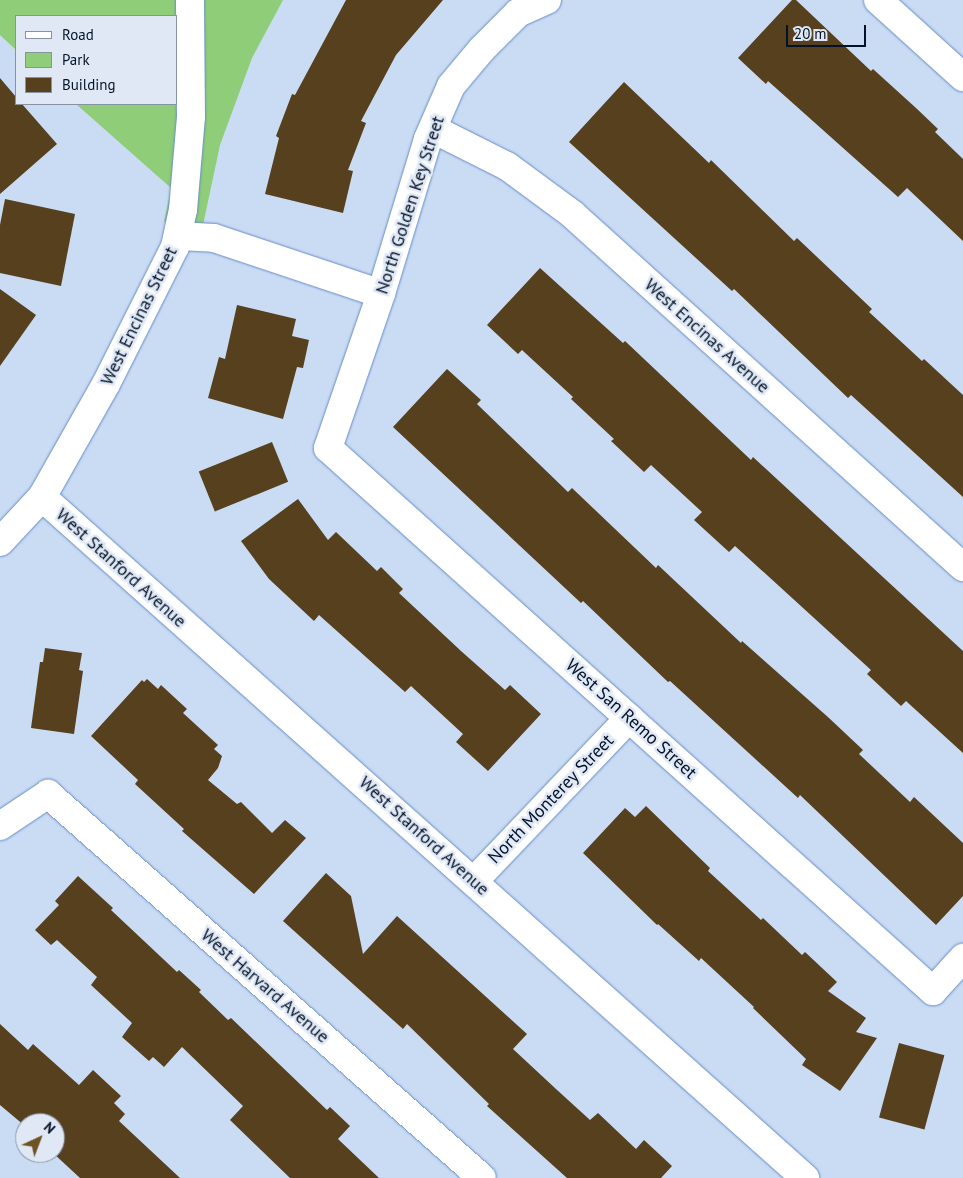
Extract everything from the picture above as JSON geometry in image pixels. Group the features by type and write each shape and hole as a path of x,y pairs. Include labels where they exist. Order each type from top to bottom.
{"street":[{"name":"West Encinas Street","path":"0,542 42,497 106,384 175,247 183,210 191,117 190,0"},
{"name":"North Golden Key Street","path":"328,448 382,294 433,129 451,86 482,49 518,13 547,0"},
{"path":"878,0 963,77"},
{"name":"West Encinas Avenue","path":"433,129 507,166 572,214 963,567"},
{"path":"178,236 214,238 382,294"},
{"name":"West San Remo Street","path":"328,448 933,991 963,958"},
{"name":"West Stanford Avenue","path":"42,497 474,880 805,1178"},
{"name":"North Monterey Street","path":"474,880 629,718"},
{"name":"West Harvard Avenue","path":"0,826 48,794 482,1178"}],"green space":[{"path":"0,0 283,0 252,58 220,145 203,225 164,222 171,188 77,105 178,105 178,15 15,15 15,49 0,35"}],"building":[{"path":"346,0 443,0 396,55 361,121 366,123 348,170 353,171 343,213 265,194 279,138 276,136 292,94 295,95"},
{"path":"792,0 796,0 871,71 873,69 916,108 938,129 935,132 963,159 963,241 907,188 898,197 768,81 766,84 738,58"},
{"path":"0,78 15,96 15,105 23,105 57,144 0,194"},
{"path":"624,82 709,163 711,160 794,241 797,238 872,309 869,312 922,361 924,359 963,395 963,497 851,395 848,398 734,289 732,291 569,142"},
{"path":"5,199 75,214 61,286 0,273 0,225"},
{"path":"540,268 623,343 625,341 751,460 753,457 963,651 963,753 906,701 901,706 867,674 871,670 735,546 729,552 694,520 702,512 651,465 644,472 611,441 614,439 571,399 573,397 522,350 518,354 487,325"},
{"path":"0,289 36,315 0,366"},
{"path":"237,305 296,319 292,336 309,340 303,368 297,367 283,419 208,398 219,357 225,359"},
{"path":"447,369 481,400 477,404 568,492 572,488 656,568 658,565 741,643 742,641 829,718 863,750 859,754 910,802 914,797 963,843 963,896 936,925 800,795 798,798 670,681 668,682 583,601 581,603 393,427"},
{"path":"272,442 288,482 215,511 199,472"},
{"path":"298,499 328,540 336,532 377,571 381,567 403,589 399,593 461,651 505,690 510,685 541,714 488,771 456,742 463,734 411,686 405,692 319,615 314,621 269,579 241,541"},
{"path":"45,648 82,653 79,670 83,671 74,734 31,728 40,662 43,662"},
{"path":"147,679 158,689 161,685 187,709 183,713 218,745 214,749 222,756 218,768 208,780 237,804 241,802 272,833 285,820 306,838 254,894 182,831 184,829 135,784 138,780 91,736 142,680 144,682"},
{"path":"646,806 710,868 708,871 761,920 763,918 802,955 805,952 837,982 828,991 866,1018 856,1032 877,1038 840,1091 802,1065 806,1059 754,1007 701,958 699,961 657,925 583,853 625,808 635,817"},
{"path":"326,873 351,896 363,954 397,916 527,1034 513,1049 590,1120 598,1113 636,1149 644,1140 672,1166 661,1178 567,1178 487,1106 489,1104 407,1024 403,1029 283,921"},
{"path":"78,876 177,972 179,970 201,990 199,992 228,1020 231,1018 327,1110 330,1107 350,1126 338,1139 379,1178 290,1178 230,1120 243,1106 182,1047 164,1067 153,1057 149,1061 122,1037 132,1023 91,985 97,977 57,940 51,945 35,930 59,905 55,901"},
{"path":"0,1024 28,1050 33,1044 79,1085 93,1070 121,1096 114,1103 125,1114 119,1121 180,1178 80,1178 64,1163 65,1113 15,1113 15,1118 0,1105"},
{"path":"899,1043 944,1055 924,1130 879,1117"}]}
